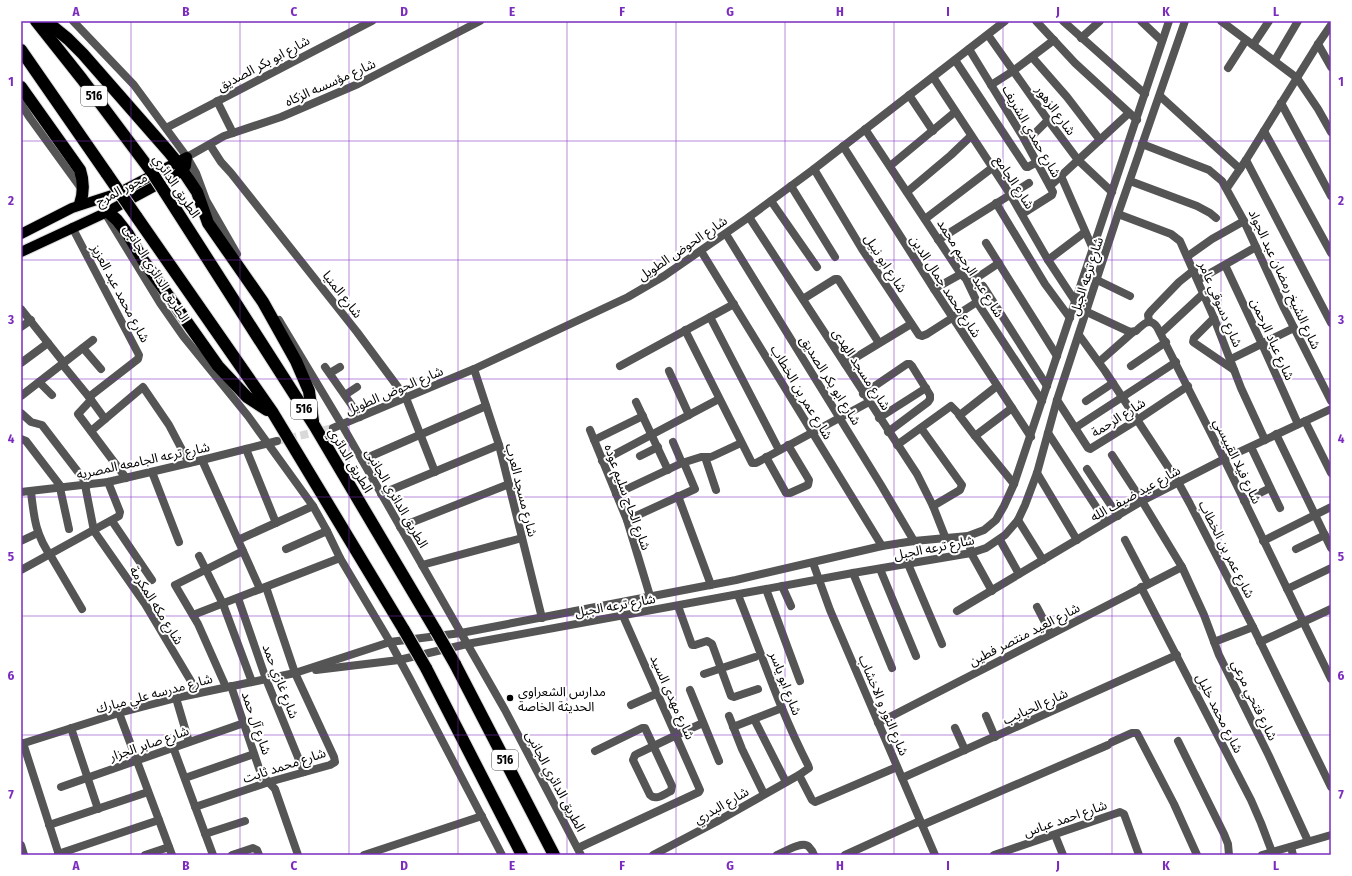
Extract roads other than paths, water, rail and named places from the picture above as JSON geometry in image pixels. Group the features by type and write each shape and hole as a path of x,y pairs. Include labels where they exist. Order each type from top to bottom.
{"highway":[{"name":"الطريق الدائري","path":"36,21 151,171 314,425 455,664 554,855"},
{"path":"46,21 68,39 83,54 182,163 196,192 208,223 266,307 296,361 309,391 314,425"},
{"name":"516","path":"21,50 273,413 426,668 522,855"},
{"path":"21,87 76,164 82,177 83,192 80,204"},
{"path":"106,212 117,220 128,234 143,260 218,366 247,397 273,413"}],"main road":[{"name":"محور المرج","path":"21,234 53,216 80,204 112,195 182,163"},
{"name":"محور المرج","path":"21,252 106,212 182,163"}],"street":[{"name":"الطريق الدائري الجانبى","path":"73,21 134,85 166,128 182,163 196,173 206,200 230,244 286,331 342,425 505,710 580,852"},
{"name":"شارع ابو بكر الصديق","path":"166,128 372,21"},
{"name":"شارع مؤسسه الزكاه","path":"182,163 224,136 281,117 358,84 480,21"},
{"name":"شارع الحوض الطويل","path":"333,428 474,369 640,290 664,276 726,234 814,169 988,35 1004,21"},
{"path":"1036,21 1075,62 1137,120"},
{"path":"1063,21 1151,98 1240,168"},
{"path":"1081,38 1100,21"},
{"path":"1141,21 1162,41"},
{"name":"شارع ترعه الجبل","path":"467,644 853,573 971,553 986,548 1000,540 1018,520 1037,473 1057,400 1142,144 1162,41 1169,21"},
{"name":"شارع ترعه الجبل","path":"461,633 711,585 813,563 882,546 914,541 968,536 984,530 996,520 1014,484 1031,437 1063,336 1137,120 1151,98 1184,21"},
{"path":"1221,21 1297,78 1331,132"},
{"path":"1253,45 1269,21"},
{"path":"1275,60 1298,21"},
{"path":"1227,188 1331,25"},
{"name":"شارع الزهور","path":"988,35 1078,160 1112,192"},
{"path":"991,85 1013,71 1054,40"},
{"path":"1228,68 1246,40"},
{"path":"1318,44 1331,67"},
{"name":"شارع حمدي الشريف","path":"969,49 1026,142 1053,192 1053,194 1022,214"},
{"path":"1032,57 1067,97 1100,140"},
{"path":"955,60 1026,167 1037,162"},
{"name":"شارع الجامع","path":"933,76 955,112 1010,194 1043,252 1075,302"},
{"path":"909,95 933,131"},
{"path":"217,101 233,133"},
{"path":"1281,103 1331,196"},
{"path":"21,104 25,119 83,192"},
{"path":"890,166 955,112"},
{"path":"1050,186 1129,113"},
{"path":"1026,142 1048,120"},
{"name":"شارع عبد الرحيم محمد","path":"866,129 938,240 968,283 977,302 1042,401"},
{"path":"1264,131 1331,253"},
{"path":"907,192 952,155 971,136"},
{"name":"شارع المنيا","path":"210,144 221,162 231,172 406,398 435,472"},
{"name":"شارع الشيخ رمضان عبد الجواد","path":"1142,144 1209,170 1216,174 1227,188 1294,328 1331,401"},
{"name":"شارع محمد جمال الدين","path":"844,146 952,318 1031,437"},
{"path":"1246,160 1331,323"},
{"path":"925,219 992,168"},
{"name":"شارع ابو نبيل","path":"814,169 862,249 917,333 922,336 952,318"},
{"path":"1061,176 1093,249"},
{"path":"1130,181 1198,206 1216,218"},
{"path":"938,240 1029,183"},
{"path":"791,186 835,257"},
{"path":"771,201 817,267"},
{"path":"996,203 1054,298 1070,318"},
{"name":"الطريق الدائري الجانبى","path":"106,212 160,303 182,336 248,416 312,506 327,531 340,558 390,642 502,855"},
{"name":"شارع دسوقي عامر","path":"1118,214 1176,237 1180,241 1204,292 1234,370 1265,440"},
{"name":"شارع مسجد الهدى","path":"749,217 916,474 933,506 946,539"},
{"path":"1188,256 1212,239 1244,221"},
{"name":"شارع محمد عبد العزيز","path":"72,227 139,354 138,359 90,399 78,414 91,431"},
{"path":"1048,260 1085,232"},
{"name":"شارع ابو بكر الصديق","path":"726,234 914,541"},
{"path":"986,243 1057,356"},
{"path":"1198,280 1256,247"},
{"name":"شارع عمر بن الخطاب","path":"701,251 882,546"},
{"path":"1032,260 1043,252"},
{"path":"968,283 999,263"},
{"name":"شارع عباد الرحمن","path":"1225,265 1262,344 1302,422 1331,473"},
{"path":"1099,362 1133,332 1149,321 1148,315 1151,310 1179,282 1194,270"},
{"path":"934,289 961,274"},
{"path":"803,299 835,279 838,279 878,344"},
{"path":"1097,280 1130,296"},
{"path":"983,286 1047,386"},
{"path":"1161,333 1204,292"},
{"path":"952,318 977,302"},
{"path":"620,366 734,304"},
{"path":"21,309 48,342 105,419"},
{"path":"1087,312 1133,332"},
{"path":"710,317 779,450"},
{"path":"1214,318 1194,338 1193,342 1234,370"},
{"path":"21,327 31,320"},
{"name":"شارع فيلا القبيسي","path":"1149,321 1155,324 1166,342 1331,679"},
{"path":"845,364 911,324"},
{"path":"1231,359 1294,328"},
{"path":"685,330 751,461 756,463 869,402"},
{"path":"1063,336 1078,338"},
{"name":"شارع عمر بن الخطاب","path":"1078,338 1099,362 1178,482 1202,525 1331,787"},
{"path":"21,396 93,340"},
{"path":"21,362 48,342"},
{"path":"1131,366 1166,342"},
{"path":"83,348 101,369"},
{"path":"1075,428 1176,362"},
{"path":"864,394 907,364 912,366 926,388 930,395 930,400 888,432"},
{"path":"340,367 328,370 360,417"},
{"name":"شارع مسجد العرب","path":"474,369 499,446 542,618"},
{"path":"669,371 689,415"},
{"path":"39,382 52,396"},
{"path":"1086,401 1113,383"},
{"path":"959,415 997,386"},
{"name":"شارع الرحمة","path":"1057,400 1090,449 1188,386"},
{"path":"126,478 91,431 144,387 169,425 189,463"},
{"path":"345,395 357,387"},
{"path":"879,418 926,388"},
{"path":"602,461 719,399"},
{"path":"636,402 668,470"},
{"path":"362,460 486,406"},
{"path":"897,445 951,406 1014,484"},
{"path":"975,436 1012,408"},
{"name":"شارع عيد ضيف الله","path":"957,611 1142,501 1224,459 1331,408"},
{"path":"21,413 31,422 42,425 87,485 94,531"},
{"path":"594,440 643,416"},
{"path":"921,428 962,485 960,490 933,506"},
{"name":"شارع الحاج سليم عوده","path":"590,430 627,520 650,596"},
{"path":"1048,433 1106,522"},
{"path":"1276,434 1331,548"},
{"path":"21,439 26,441 61,488 69,529"},
{"path":"268,443 277,441"},
{"path":"627,520 696,488 673,442"},
{"name":"شارع ترعه الجامعه المصريه","path":"21,492 108,482 268,443"},
{"path":"616,494 683,463 705,457 711,457 742,443"},
{"path":"766,457 786,493 790,494 808,485 809,480 788,445"},
{"path":"381,494 499,446"},
{"path":"640,456 658,447"},
{"path":"1251,447 1280,508"},
{"path":"246,449 276,523"},
{"name":"شارع فتحي مرعي","path":"1112,455 1142,501 1182,568 1204,615 1214,642 1269,756 1308,842"},
{"path":"705,457 716,490"},
{"path":"202,460 242,551 263,588 295,673"},
{"path":"1087,469 1118,516"},
{"path":"152,472 179,542"},
{"path":"1037,473 1077,540"},
{"path":"21,570 119,516 120,512 108,482"},
{"path":"400,526 508,484"},
{"path":"1244,501 1270,488"},
{"path":"30,492 34,520 38,533 48,554 52,558 82,609"},
{"path":"678,496 711,585"},
{"path":"238,540 312,506"},
{"path":"1263,541 1331,507"},
{"path":"1018,520 1042,560"},
{"path":"112,521 152,580"},
{"name":"شارع مكه المكرمة","path":"94,531 145,604 198,693"},
{"path":"286,549 327,531"},
{"path":"21,541 38,533"},
{"path":"1296,549 1325,535"},
{"path":"968,536 971,553 992,591"},
{"path":"422,565 522,538"},
{"path":"1000,540 1019,574"},
{"name":"شارع محمد خليل","path":"1125,540 1177,655 1256,812 1272,852"},
{"path":"206,569 242,551"},
{"path":"199,556 223,604 252,682"},
{"path":"193,615 340,558"},
{"name":"شارع النور و الاخشاب","path":"813,563 878,723 935,855"},
{"path":"908,564 942,644"},
{"name":"شارع العيد منتصر فطين","path":"878,723 1182,568"},
{"path":"1287,589 1331,568"},
{"name":"شارع آل حمد","path":"206,569 175,585 193,615 228,686 244,723 261,774 275,789 298,855"},
{"path":"880,569 916,656"},
{"path":"853,573 892,668"},
{"path":"782,586 791,606"},
{"path":"766,589 800,681"},
{"name":"شارع ابو ياسر","path":"738,595 782,708 809,766 808,769 799,775"},
{"name":"شارع غازي حمد","path":"238,598 266,679 304,772"},
{"path":"678,606 691,644 695,645 710,642 732,696 758,689"},
{"path":"1037,607 1051,634"},
{"path":"1260,642 1331,609"},
{"name":"شارع مهدى السيد","path":"580,852 699,792 700,788 624,616"},
{"path":"1214,642 1253,627"},
{"name":"شارع مدرسه علي مبارك","path":"295,673 390,642 461,633"},
{"name":"شارع مدرسه علي مبارك","path":"22,744 119,714 176,698 228,686 295,673 399,660 467,644"},
{"name":"شارع الحبايب","path":"902,778 1177,655"},
{"path":"704,674 755,657"},
{"name":"شارع محمد ثابت","path":"195,806 269,782 334,764 335,760 295,673"},
{"path":"690,690 719,761"},
{"path":"631,705 658,693"},
{"path":"176,698 189,742"},
{"path":"733,727 782,708"},
{"path":"119,714 172,855"},
{"path":"729,716 764,794"},
{"path":"986,716 995,737"},
{"path":"754,719 786,782"},
{"name":"شارع صابر الجزار","path":"61,787 244,723"},
{"path":"595,751 644,727 646,729 654,746 672,786 671,791 656,798 652,796 633,760 635,756 654,746 676,735 704,723"},
{"path":"71,728 98,809"},
{"path":"955,728 965,750"},
{"path":"846,855 856,853 921,823 1110,744 1132,733 1137,733 1174,804 1197,855"},
{"path":"1178,741 1224,834 1228,844 1229,855"},
{"path":"22,744 59,854 159,820"},
{"path":"173,747 213,855"},
{"path":"185,778 254,754"},
{"path":"799,775 812,800 815,802 897,766"},
{"name":"شارع البدري","path":"653,855 716,822 799,775"},
{"path":"49,825 148,792"},
{"name":"شارع احمد عباس","path":"994,855 1118,812 1122,812 1124,814 1139,855"},
{"path":"364,855 482,816"},
{"path":"205,834 245,820"},
{"path":"1055,835 1063,855"},
{"path":"1262,855 1331,835"},
{"path":"777,855 802,844 810,847 814,855"},
{"path":"21,845 24,855"},
{"path":"145,855 169,847"},
{"path":"1290,847 1293,855"},
{"path":"232,855 255,848 259,855"}],"tunnel":[{"path":"277,441 333,428"}],"place":[{"name":"مدارس الشعراوي الحديثة الخاصة","path":"510,698"}]}
